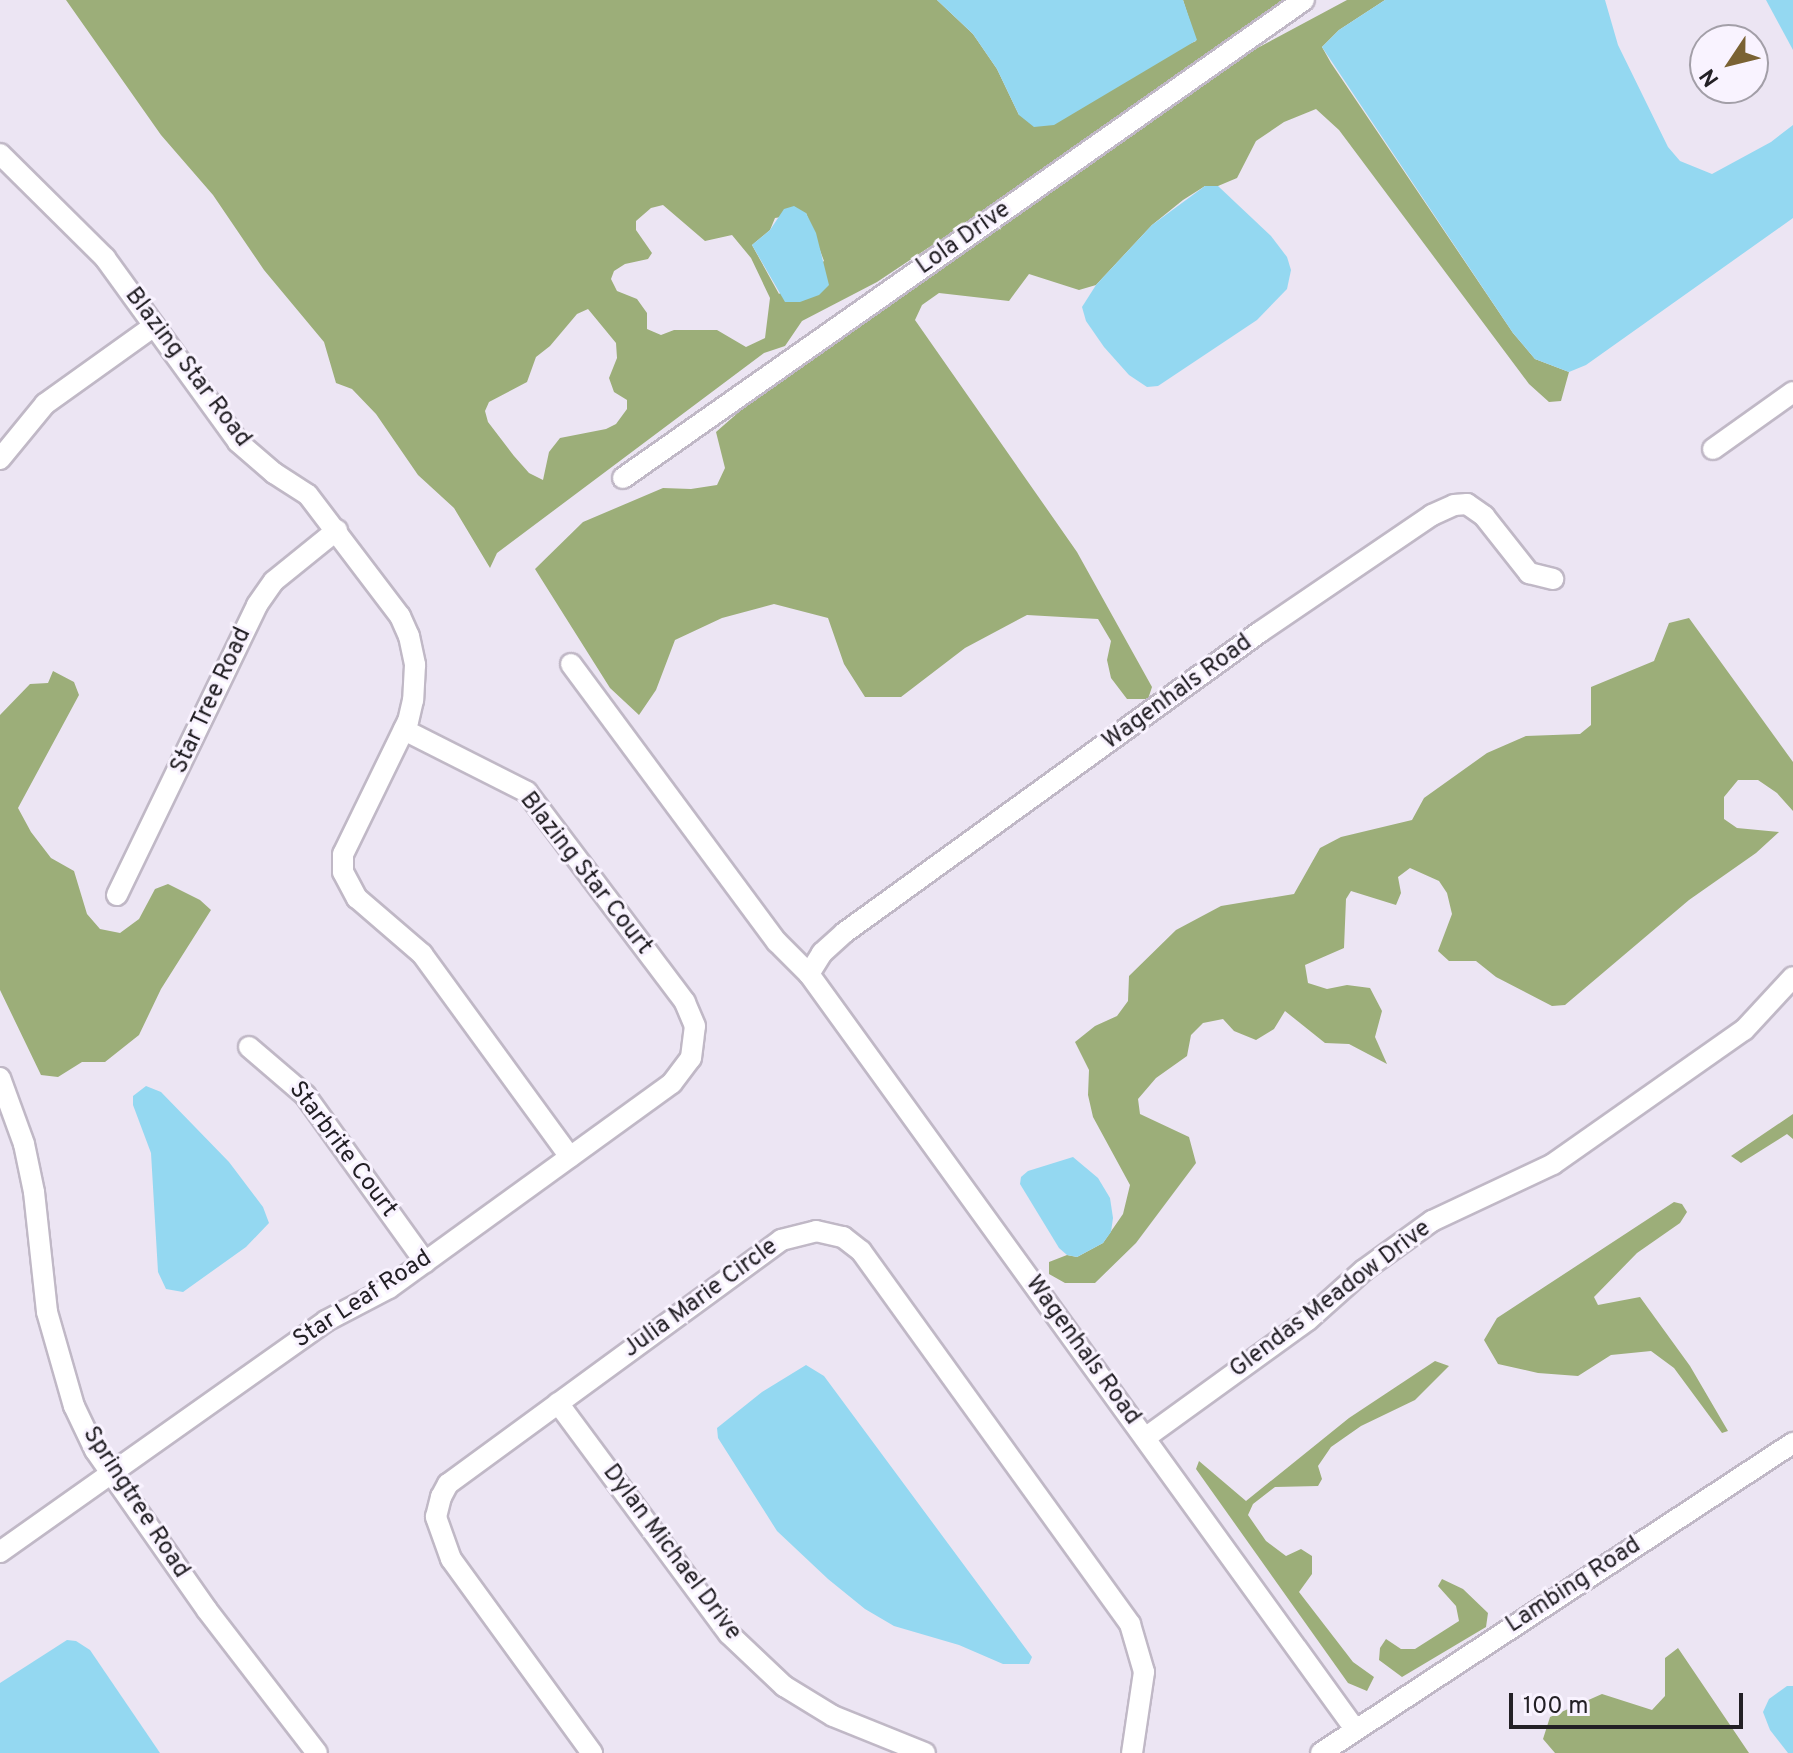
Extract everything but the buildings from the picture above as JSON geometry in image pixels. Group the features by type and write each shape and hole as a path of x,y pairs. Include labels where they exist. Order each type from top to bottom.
{"street":[{"name":"Lola Drive","path":"623,478 1304,0"},
{"name":"Blazing Star Road","path":"0,154 105,258 238,442 274,473 308,495 400,616 409,636 415,665 413,700 404,730 343,854 343,872 357,898 422,954 570,1157"},
{"path":"0,459 45,404 154,326"},
{"path":"1713,449 1793,392"},
{"name":"Wagenhals Road","path":"809,974 822,953 844,933 1260,632 1432,515 1454,505 1467,504 1484,516 1529,573 1553,579"},
{"name":"Star Tree Road","path":"117,895 257,605 274,581 337,530"},
{"name":"Wagenhals Road","path":"571,664 777,942 809,974 1355,1729"},
{"name":"Blazing Star Court","path":"404,730 527,792 685,1002 695,1026"},
{"name":"Glendas Meadow Drive","path":"1145,1438 1308,1320 1364,1270 1432,1221 1553,1164 1744,1030 1793,977"},
{"name":"Star Leaf Road","path":"0,1552 326,1321 389,1288 684,1071 695,1042 695,1026"},
{"name":"Starbrite Court","path":"249,1047 283,1072 305,1095 425,1262"},
{"name":"Springtree Road","path":"0,1078 24,1144 34,1192 45,1302 58,1360 95,1450 207,1610 317,1753"},
{"name":"Julia Marie Circle","path":"592,1753 451,1559 436,1517 448,1484 781,1240 816,1231 843,1237 861,1251 1130,1624 1144,1672 1132,1753"},
{"name":"Dylan Michael Drive","path":"558,1403 729,1634 751,1655 784,1686 833,1716 925,1753"},
{"name":"Lambing Road","path":"1355,1729 1793,1443"},
{"path":"1321,1753 1355,1729"}],"green space":[{"path":"66,0 937,0 973,34 997,69 1019,115 1196,41 1183,0 1286,0 1012,192 877,282 802,321 785,346 764,353 497,553 490,568 454,508 418,475 376,414 352,389 336,383 324,342 264,270 213,195 161,135","holes":["663,205 705,241 732,235 751,258 770,298 765,338 746,347 717,330 674,330 661,335 647,329 647,313 637,299 617,291 611,279 614,271 625,264 648,259 652,253 636,230 636,221 651,208","806,213 824,261 779,294 752,245 770,230 775,218","588,309 616,343 617,358 609,378 614,392 627,400 627,409 616,424 606,429 560,438 549,452 543,480 529,473 514,456 488,422 485,411 489,402 527,382 536,357 550,346 577,314"]},
{"path":"1347,0 1385,0 1339,30 1322,47 1513,333 1535,359 1569,372 1561,401 1549,402 1529,384 1339,130 1316,109 1284,122 1256,141 1237,178 1218,186 1205,186 1183,200 1152,225 1096,285 1079,290 1029,274 1009,301 939,293 922,305 915,320 1077,552 1152,687 1148,699 1127,699 1111,678 1107,660 1111,641 1098,619 1027,615 965,648 901,697 865,697 844,664 828,618 774,604 722,618 675,640 656,690 639,715 610,688 535,569 583,522 663,488 691,489 717,485 725,468 716,432 795,363 1248,53"},
{"path":"1689,618 1793,762 1793,811 1777,793 1758,780 1738,780 1724,797 1724,819 1737,828 1779,832 1756,853 1689,900 1565,1005 1552,1006 1496,977 1476,961 1449,961 1438,951 1452,914 1447,893 1439,881 1410,868 1398,877 1401,893 1396,905 1351,891 1346,899 1344,948 1305,965 1308,983 1327,989 1347,985 1370,988 1382,1011 1375,1037 1387,1064 1349,1044 1325,1043 1285,1011 1274,1029 1256,1040 1234,1031 1223,1019 1203,1023 1191,1035 1187,1056 1156,1078 1138,1099 1140,1114 1189,1137 1196,1163 1136,1243 1095,1283 1065,1283 1049,1274 1049,1262 1067,1255 1077,1257 1103,1243 1123,1214 1130,1185 1093,1117 1088,1095 1089,1070 1075,1042 1095,1026 1117,1016 1128,1001 1129,976 1176,930 1221,906 1294,894 1320,848 1341,837 1412,820 1424,798 1487,753 1526,736 1580,734 1591,725 1591,687 1654,661 1669,623"},
{"path":"53,671 74,682 79,695 18,808 31,832 51,858 74,871 87,914 100,929 120,933 139,919 155,889 168,884 200,900 211,910 161,989 139,1035 105,1062 82,1062 58,1077 41,1075 0,990 0,715 30,684 48,683"},
{"path":"1793,1114 1793,1139 1787,1134 1741,1163 1731,1156"},
{"path":"1674,1202 1682,1204 1687,1212 1680,1223 1637,1253 1594,1297 1598,1305 1640,1297 1690,1366 1728,1431 1722,1433 1674,1368 1651,1351 1611,1355 1578,1376 1538,1373 1498,1364 1484,1340 1497,1318"},
{"path":"1435,1361 1449,1366 1415,1400 1361,1426 1331,1447 1318,1466 1322,1479 1318,1486 1275,1487 1253,1504 1248,1515 1266,1541 1286,1556 1301,1549 1312,1556 1312,1574 1299,1592 1353,1662 1374,1677 1367,1691 1348,1683 1196,1469 1199,1461 1246,1501 1349,1418"},
{"path":"1442,1579 1463,1589 1488,1613 1486,1627 1402,1677 1379,1660 1380,1648 1386,1639 1401,1649 1415,1649 1459,1621 1456,1606 1438,1586"},
{"path":"1678,1648 1749,1753 1555,1753 1543,1739 1550,1717 1602,1694 1652,1710 1665,1696 1665,1658"}],"water":[{"path":"937,0 1183,0 1197,40 1054,125 1034,127 1019,115 997,69 973,34"},
{"path":"1385,0 1605,0 1618,45 1668,147 1680,161 1712,174 1771,142 1793,125 1793,218 1586,365 1569,372 1535,359 1513,333 1322,47 1339,30"},
{"path":"1766,0 1793,0 1793,50"},
{"path":"1205,186 1218,186 1271,236 1287,257 1291,270 1287,289 1257,320 1158,386 1147,387 1129,375 1104,347 1086,321 1082,307 1096,285 1152,225"},
{"path":"794,206 806,213 816,233 829,285 819,295 800,302 785,302 752,245 770,230 784,209"},
{"path":"146,1086 161,1092 229,1162 263,1207 269,1223 246,1247 183,1292 166,1289 158,1272 151,1153 133,1105 133,1096"},
{"path":"1073,1157 1098,1178 1110,1198 1113,1218 1111,1232 1103,1243 1077,1257 1067,1255 1059,1248 1020,1184 1021,1177 1028,1171"},
{"path":"806,1365 824,1376 1032,1657 1029,1664 1003,1664 959,1645 894,1626 865,1609 828,1579 777,1531 718,1438 717,1428 762,1392"},
{"path":"67,1640 76,1641 90,1650 160,1753 0,1753 0,1683"},
{"path":"1787,1686 1793,1686 1793,1753 1788,1753 1770,1730 1763,1712 1769,1699"}]}
